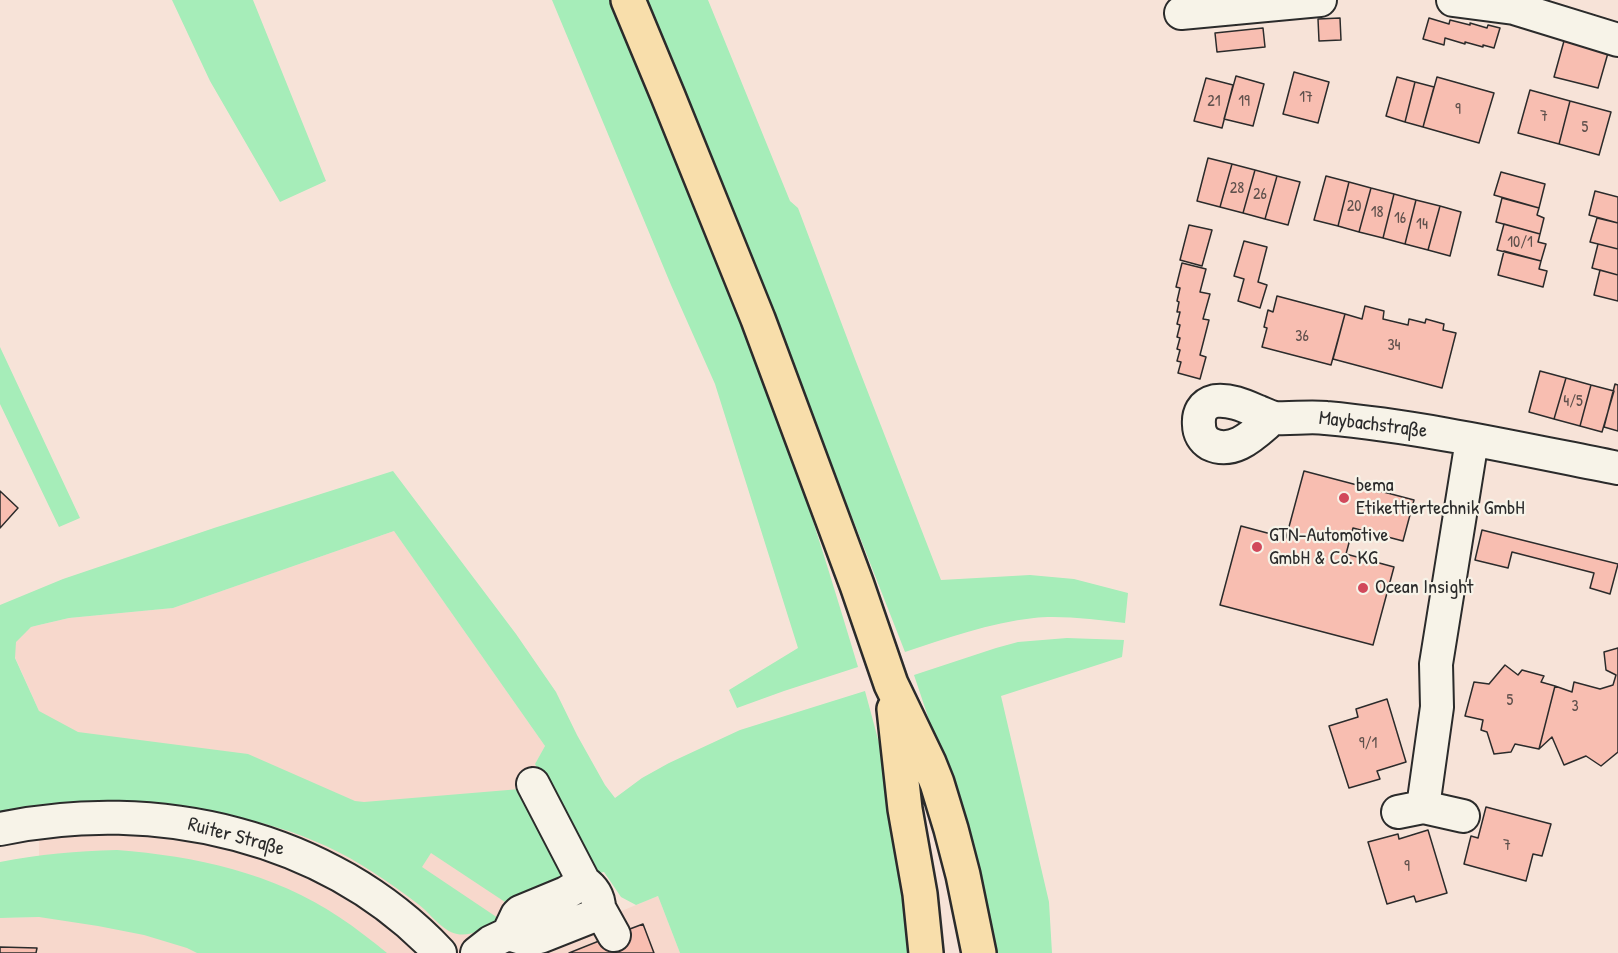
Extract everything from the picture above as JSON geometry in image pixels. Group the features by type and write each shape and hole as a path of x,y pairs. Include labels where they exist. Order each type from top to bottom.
{"main road":[{"path":"628,0 758,319 858,585 891,684 937,783 963,875 979,953"},
{"path":"891,684 905,809 920,894 926,953"}],"street":[{"path":"1181,13 1320,0"},
{"path":"1453,0 1503,3 1618,40"},
{"name":"Maybachstraße","path":"1273,418 1324,417 1401,427 1618,468"},
{"path":"1463,816 1410,809 1437,707 1436,664 1472,440"},
{"path":"533,784 584,882 593,890 599,908 614,935"},
{"name":"Ruiter Straße","path":"0,829 63,819 171,821 229,832 261,841 289,851 345,878 394,911 440,953"},
{"path":"477,953 491,942 508,934 520,912 584,882"},
{"path":"508,934 545,945 593,916 599,908"}],"shaded area":[{"path":"394,531 545,746 535,764 619,912 658,896 680,953 0,953 0,918 39,917 39,711 15,657 15,642 18,638 31,627 69,618 173,608"}],"green space":[{"path":"172,0 253,0 326,181 280,202 210,81"},
{"path":"552,0 611,0 700,214 762,375 812,518 858,667 737,708 729,690 798,648 715,384 671,285"},
{"path":"645,0 708,0 790,201 798,208 941,580 1030,575 1074,579 1128,593 1125,623 1067,617 1017,620 952,636 905,652 735,219"},
{"path":"0,347 80,518 59,527 0,404"},
{"path":"393,471 516,634 556,692 577,735 605,785 615,798 642,778 669,763 740,730 865,691 885,765 916,953 680,953 658,896 636,905 621,897 604,872 594,874 535,764 545,746 394,531 173,608 69,618 31,627 16,642 15,658 39,711 78,732 248,754 355,801 520,789 565,878 516,905 505,902 431,853 422,867 498,918 496,923 477,932 462,935 446,929 423,908 374,872 326,846 277,827 200,812 122,806 61,806 0,812 0,605 63,579"},
{"path":"1067,638 1124,640 1122,657 1001,696 1049,902 1052,953 990,953 967,833 914,675 1018,642"},
{"path":"117,850 204,862 261,878 314,902 352,926 387,953 197,953 144,935 98,926 39,917 0,918 0,862 58,853"}],"building":[{"path":"1340,18 1341,40 1319,41 1318,19"},
{"path":"1429,18 1449,24 1450,20 1487,28 1488,25 1500,28 1494,48 1465,42 1465,44 1445,38 1444,45 1423,39"},
{"path":"1263,28 1265,47 1217,52 1215,33"},
{"path":"1564,41 1608,53 1598,88 1554,77"},
{"path":"1294,72 1329,82 1318,123 1283,114"},
{"path":"1236,76 1264,84 1253,126 1224,119"},
{"path":"1397,77 1415,82 1405,122 1386,116"},
{"path":"1437,77 1494,93 1479,143 1423,127"},
{"path":"1206,78 1233,85 1222,128 1194,121"},
{"path":"1415,82 1434,87 1423,127 1405,122"},
{"path":"1530,90 1570,101 1559,144 1518,133"},
{"path":"1570,101 1611,112 1599,155 1559,144"},
{"path":"1208,158 1232,164 1220,207 1197,201"},
{"path":"1232,164 1255,170 1243,213 1220,207"},
{"path":"1255,170 1277,176 1265,219 1243,213"},
{"path":"1501,172 1545,184 1539,208 1494,195"},
{"path":"1277,176 1300,182 1288,225 1265,219"},
{"path":"1326,176 1349,182 1338,226 1314,220"},
{"path":"1349,182 1371,188 1359,232 1338,226"},
{"path":"1371,188 1394,194 1383,238 1359,232"},
{"path":"1595,191 1618,197 1618,223 1589,215"},
{"path":"1394,194 1416,200 1405,244 1383,238"},
{"path":"1502,198 1539,208 1537,215 1544,218 1540,234 1496,222"},
{"path":"1416,200 1440,206 1428,250 1405,244"},
{"path":"1440,206 1461,212 1450,256 1428,250"},
{"path":"1597,218 1618,223 1618,249 1590,242"},
{"path":"1504,224 1540,234 1538,242 1546,244 1541,261 1497,250"},
{"path":"1189,225 1212,230 1202,266 1180,260"},
{"path":"1244,241 1267,247 1258,282 1267,285 1260,308 1238,301 1244,279 1234,276"},
{"path":"1598,244 1618,249 1618,275 1592,268"},
{"path":"1504,251 1541,261 1539,269 1547,271 1543,287 1498,275"},
{"path":"1182,263 1206,269 1200,292 1210,294 1203,319 1209,320 1200,355 1206,357 1200,379 1178,373 1181,362 1177,361 1180,350 1177,349 1180,338 1177,337 1180,325 1177,324 1180,312 1177,312 1179,302 1177,301 1180,288 1176,287"},
{"path":"1600,270 1618,275 1618,301 1594,295"},
{"path":"1277,296 1345,314 1331,365 1262,347 1267,328 1264,327 1268,310 1273,312"},
{"path":"1365,306 1384,311 1383,319 1408,325 1409,319 1425,323 1426,319 1444,324 1443,330 1456,333 1442,388 1333,359 1345,314 1362,319"},
{"path":"1540,371 1566,378 1554,419 1529,412"},
{"path":"1566,378 1591,385 1580,426 1554,419"},
{"path":"1615,384 1618,385 1618,431 1604,427"},
{"path":"1591,385 1614,391 1602,432 1580,426"},
{"path":"1304,471 1414,500 1403,541 1353,528 1346,554 1394,567 1373,645 1220,605 1241,526 1286,538"},
{"path":"0,491 18,508 0,528"},
{"path":"1482,530 1618,564 1610,594 1590,588 1594,573 1512,552 1508,568 1475,560"},
{"path":"1618,648 1618,752 1601,766 1586,756 1564,765 1552,737 1539,749 1555,686 1572,692 1574,682 1600,689 1613,685 1616,675 1606,670 1604,652"},
{"path":"1505,665 1518,675 1522,670 1544,676 1541,682 1555,686 1539,749 1515,744 1511,752 1494,754 1487,732 1481,730 1483,720 1465,716 1474,682 1489,684"},
{"path":"1387,699 1406,762 1377,771 1380,779 1349,788 1329,726 1358,717 1356,709"},
{"path":"1486,807 1551,824 1542,856 1533,854 1526,881 1464,864 1471,836 1478,838"},
{"path":"1428,830 1447,893 1416,902 1414,896 1387,904 1368,842 1398,834 1399,839"},
{"path":"643,924 654,953 569,953 614,935"},
{"path":"0,947 37,948 36,953 0,953"}],"place":[{"name":"bema Etikettiertechnik GmbH","path":"1344,498"},
{"name":"GTN-Automotive GmbH & Co. KG","path":"1257,547"},
{"name":"Ocean Insight","path":"1363,588"}]}
